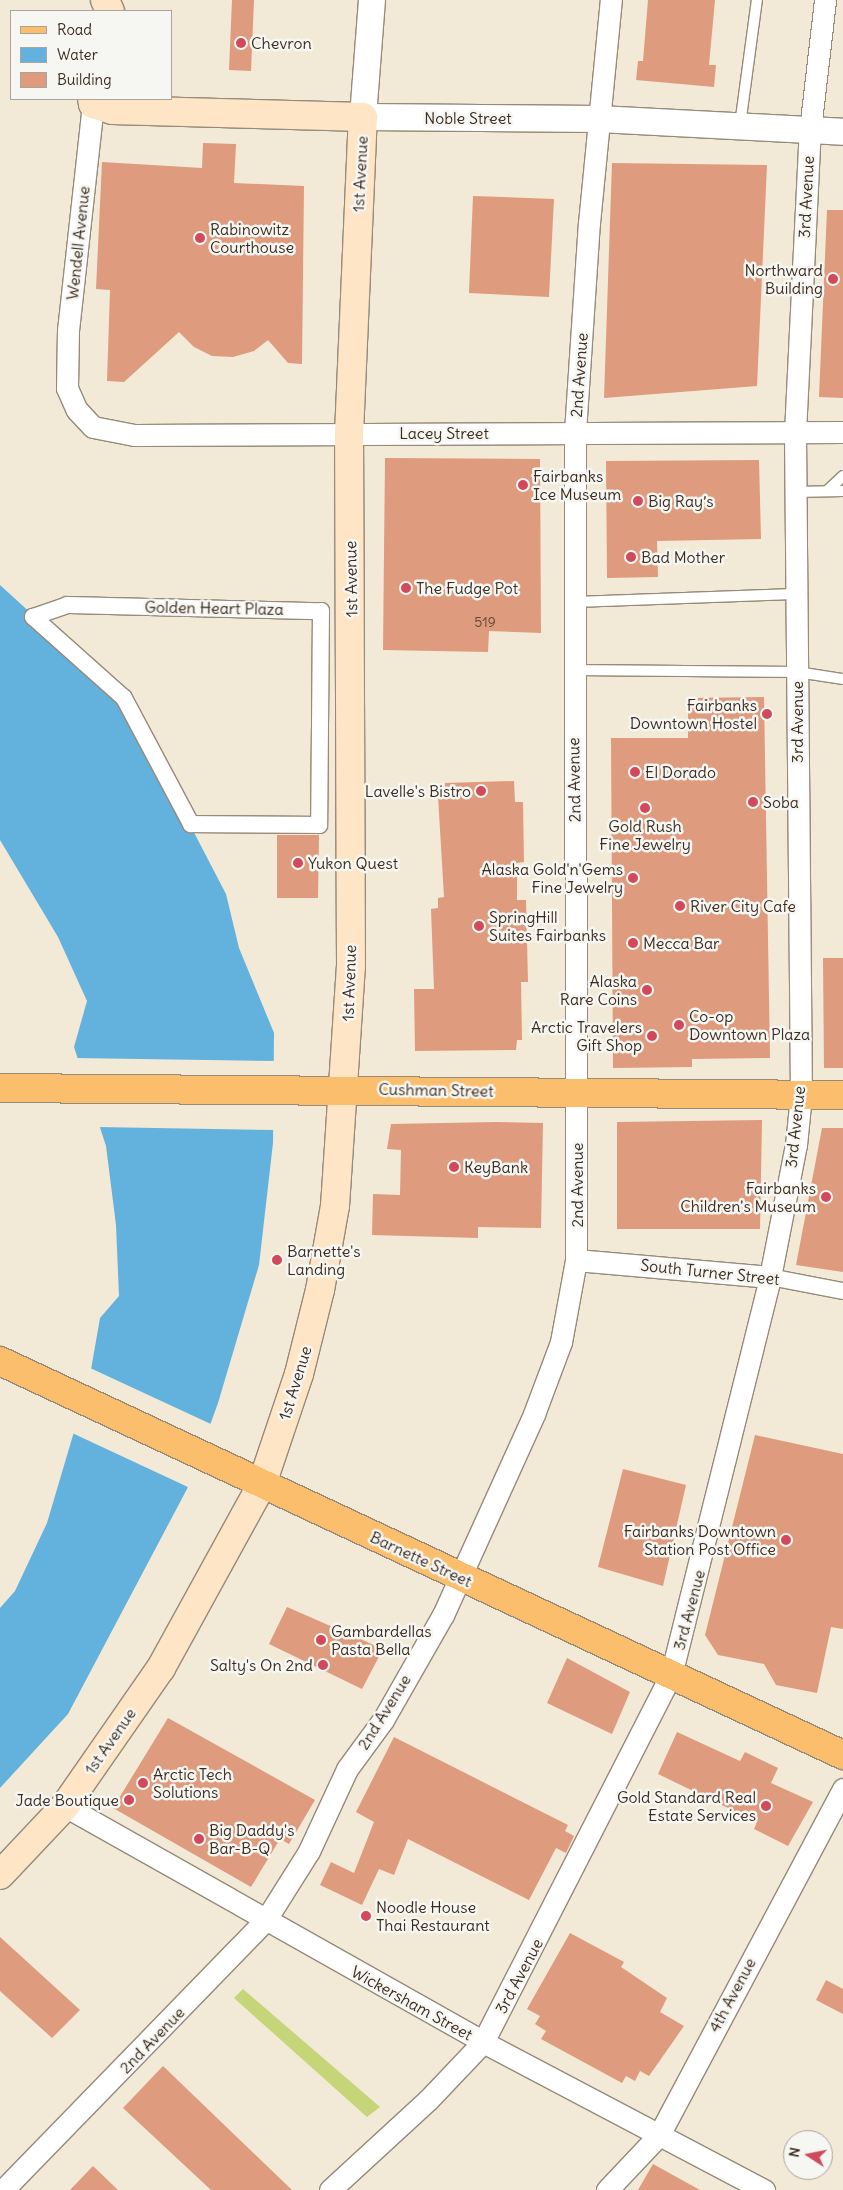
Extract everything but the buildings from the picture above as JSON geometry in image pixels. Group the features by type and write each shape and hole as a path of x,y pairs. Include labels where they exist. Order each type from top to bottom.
{"main road":[{"name":"Noble Street","path":"93,101 112,110 181,104 363,118"},
{"name":"1st Avenue","path":"0,1875 65,1806 161,1668 262,1484 299,1374 320,1290 335,1206 351,967 349,434 363,118"},
{"name":"Cushman Street","path":"0,1088 843,1094"},
{"name":"Barnette Street","path":"11,1366 843,1755"}],"street":[{"name":"1st Avenue","path":"363,118 372,0"},
{"name":"2nd Avenue","path":"4,2190 265,1921 309,1851 347,1769 383,1720 443,1614 548,1379 561,1342 576,1260 577,1092 572,670 575,432 599,119 611,0"},
{"name":"3rd Avenue","path":"330,2190 428,2100 483,2042 671,1675 770,1277 796,1145 800,1095 795,433 810,130 825,0"},
{"name":"Wendell Avenue","path":"67,388 68,330 93,101"},
{"name":"Noble Street","path":"363,118 599,119 843,132"},
{"name":"Lacey Street","path":"67,388 77,410 93,427 112,433 843,432"},
{"name":"Golden Heart Plaza","path":"67,605 321,611 319,825 191,824 124,698 33,617 67,605"},
{"name":"South Turner Street","path":"576,1260 770,1277 843,1291"},
{"name":"4th Avenue","path":"606,2190 659,2135 843,1789"},
{"name":"Wickersham Street","path":"65,1806 265,1921 483,2042 764,2190"}],"lane":[{"path":"740,126 757,0"},
{"path":"827,491 843,476"},
{"path":"796,492 843,491"},
{"path":"573,602 796,594"},
{"path":"572,670 797,672 843,679"}],"green space":[{"path":"243,1989 380,2107 367,2117 234,1998"}],"water":[{"path":"0,585 124,698 226,894 239,948 274,1033 273,1143 259,1265 218,1403 187,1489 68,1714 0,1788 0,1608 15,1591 47,1523 89,1381 100,1318 119,1296 116,1225 106,1146 74,1047 87,1001 58,937 0,840"}],"pier":[{"path":"75,1058 276,1061 276,1130 97,1127"},
{"path":"88,1367 213,1425 190,1488 70,1432"}],"place":[{"name":"Chevron","path":"241,43"},
{"name":"Rabinowitz Courthouse","path":"200,238"},
{"name":"Northward Building","path":"833,279"},
{"name":"Fairbanks Ice Museum","path":"523,485"},
{"name":"Big Ray’s","path":"638,501"},
{"name":"Bad Mother","path":"631,557"},
{"name":"The Fudge Pot","path":"406,588"},
{"name":"Fairbanks Downtown Hostel","path":"767,714"},
{"name":"El Dorado","path":"635,772"},
{"name":"Lavelle's Bistro","path":"481,791"},
{"name":"Soba","path":"753,802"},
{"name":"Gold Rush Fine Jewelry","path":"645,808"},
{"name":"Yukon Quest","path":"298,863"},
{"name":"Alaska Gold'n'Gems Fine Jewelry","path":"633,878"},
{"name":"River City Cafe","path":"680,906"},
{"name":"SpringHill Suites Fairbanks","path":"479,926"},
{"name":"Mecca Bar","path":"633,943"},
{"name":"Alaska Rare Coins","path":"647,990"},
{"name":"Co-op Downtown Plaza","path":"679,1025"},
{"name":"Arctic Travelers Gift Shop","path":"652,1036"},
{"name":"KeyBank","path":"454,1167"},
{"name":"Fairbanks Children's Museum","path":"826,1197"},
{"name":"Barnette's Landing","path":"277,1260"},
{"name":"Fairbanks Downtown Station Post Office","path":"786,1540"},
{"name":"Gambardellas Pasta Bella","path":"321,1640"},
{"name":"Salty's On 2nd","path":"323,1665"},
{"name":"Arctic Tech Solutions","path":"143,1783"},
{"name":"Jade Boutique","path":"129,1800"},
{"name":"Gold Standard Real Estate Services","path":"766,1806"},
{"name":"Big Daddy's Bar-B-Q","path":"199,1839"},
{"name":"Noodle House Thai Restaurant","path":"366,1916"}]}
